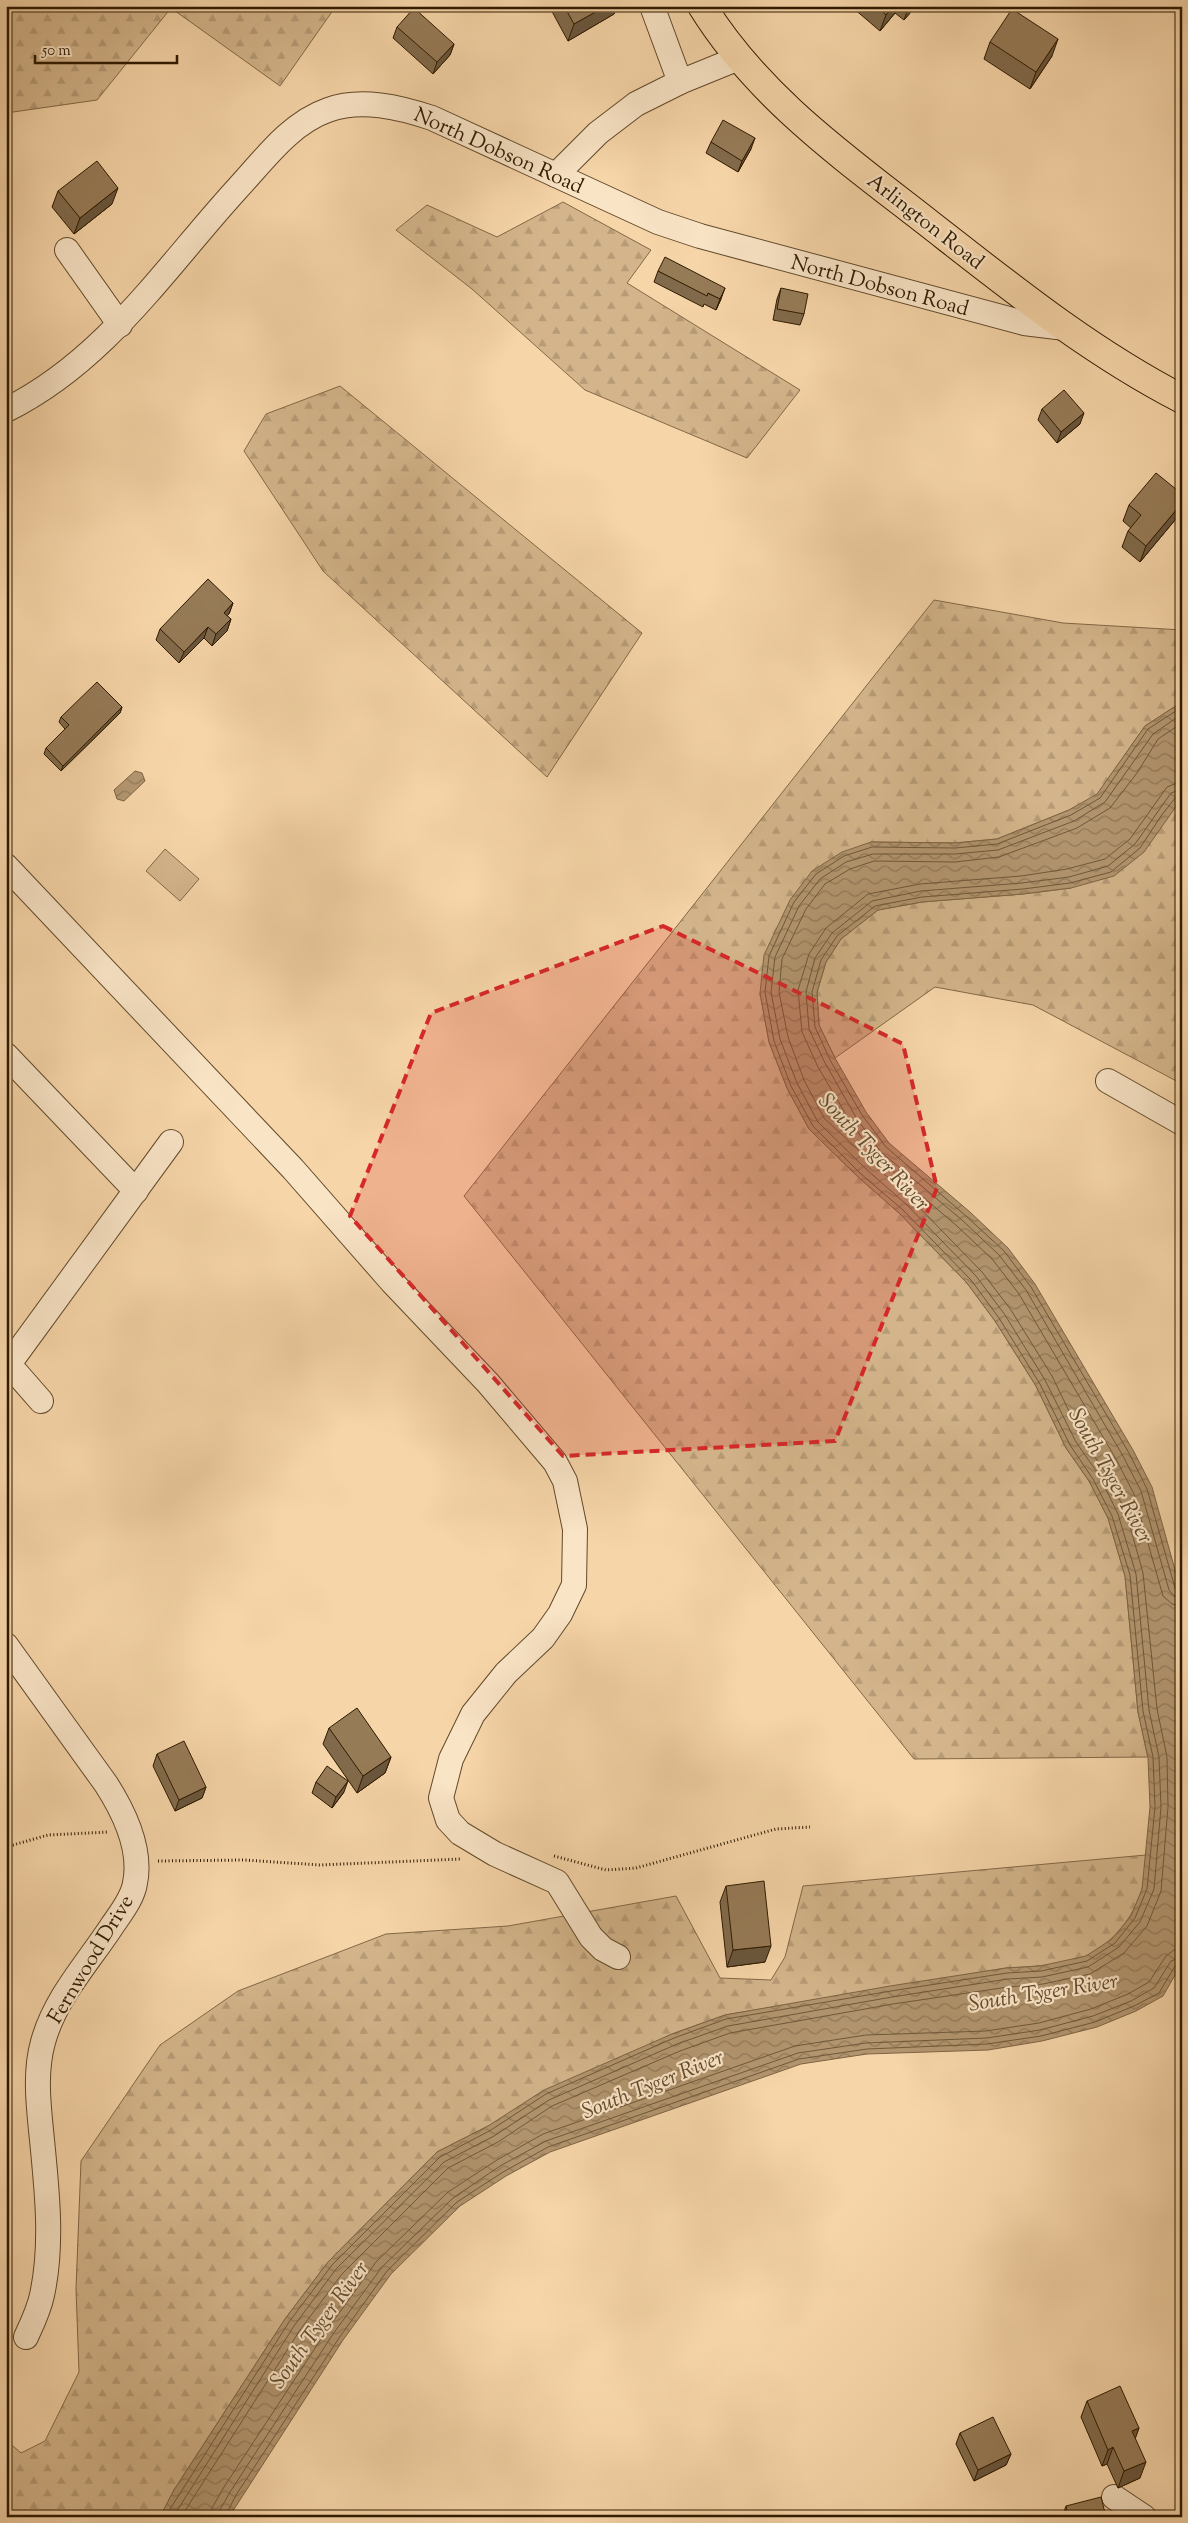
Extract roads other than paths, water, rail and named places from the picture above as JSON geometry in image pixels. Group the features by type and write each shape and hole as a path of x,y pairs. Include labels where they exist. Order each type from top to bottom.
{"main road":[{"name":"Arlington Road","path":"702,6 739,58 812,132 1064,328 1147,381 1182,399"}],"street":[{"path":"652,6 680,82"},
{"path":"556,175 598,133 636,104 680,82 739,58"},
{"name":"North Dobson Road","path":"6,410 44,389 120,325 271,151 296,129 326,111 358,105 404,109 432,118 658,222 700,236 1024,324 1064,328"},
{"path":"67,250 120,325"},
{"path":"6,866 293,1169 392,1282 488,1383 555,1462 565,1481 575,1529 574,1585 560,1614 543,1638 506,1673 473,1714 451,1759 441,1798 448,1820 460,1833 495,1854 557,1882 591,1937 603,1949 618,1957"},
{"path":"6,1055 136,1191"},
{"path":"1108,1080 1182,1123"},
{"path":"40,1401 8,1362 171,1142"},
{"name":"Fernwood Drive","path":"6,1645 120,1806 130,1831 135,1857 135,1884 122,1912 55,2010 42,2045 39,2101 48,2211 46,2254 42,2295 26,2337"},
{"path":"1114,2497 1144,2517"}],"water":[{"name":"South Tyger River","path":"1182,702 1182,798 1144,852 1114,876 1071,888 922,902 878,910 841,939 826,962 817,992 819,1025 835,1058 866,1112 889,1143 970,1212 1008,1248 1035,1284 1133,1450 1152,1487 1182,1595 1182,1963 1163,1996 1136,2011 1097,2027 1042,2041 988,2050 867,2054 801,2064 550,2152 506,2176 460,2206 391,2274 343,2340 229,2517 160,2517 174,2490 285,2319 328,2262 437,2152 488,2126 544,2090 672,2034 725,2015 890,1986 1006,1968 1040,1966 1086,1956 1112,1939 1131,1916 1142,1889 1150,1807 1148,1758 1138,1712 1125,1576 1108,1518 1089,1481 1066,1448 1036,1386 995,1321 967,1283 899,1213 858,1177 809,1129 787,1088 769,1042 760,993 764,955 790,900 812,871 842,852 871,842 955,843 997,839 1069,810 1097,794 1145,726"},
{"path":"135,771 142,773 145,781 124,801 117,799 114,790"}]}
